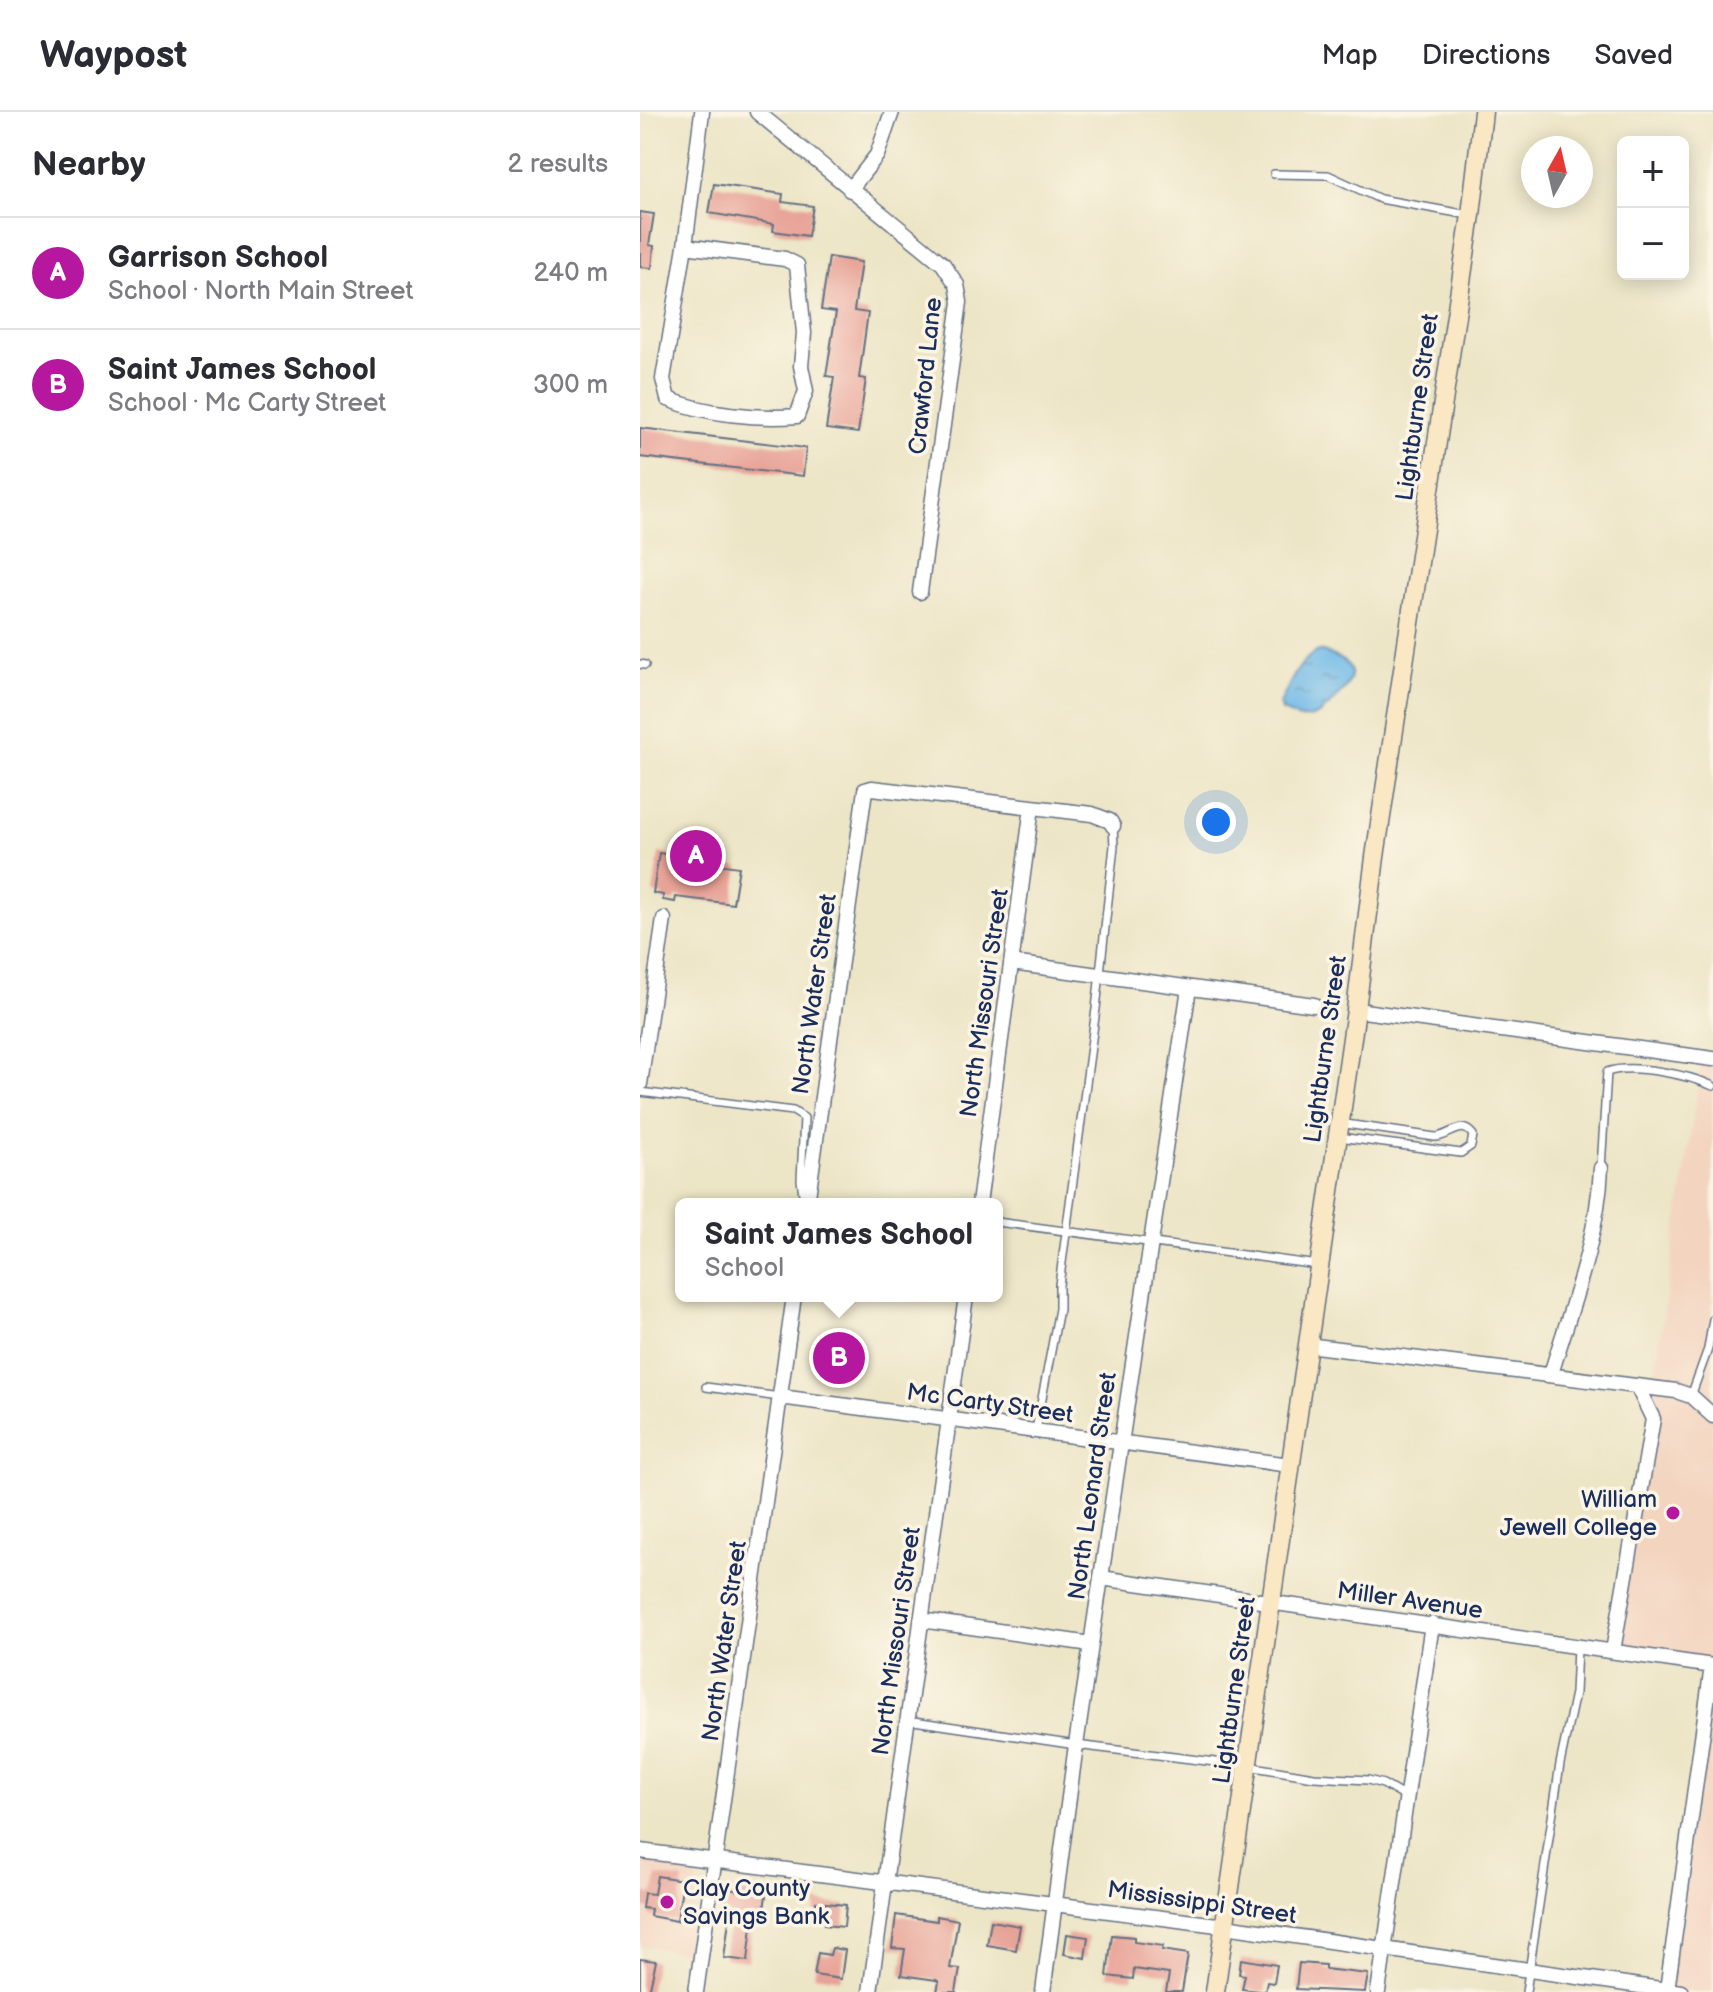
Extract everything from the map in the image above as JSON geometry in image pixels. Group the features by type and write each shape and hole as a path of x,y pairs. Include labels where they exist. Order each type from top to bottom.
{"main road":[{"name":"Lightburne Street","path":"1215,1992 1356,1010 1375,857 1471,215 1483,112"}],"street":[{"path":"685,246 785,259 797,265 804,333 801,366 806,391 797,416 774,417 687,407 668,399 663,379 685,246 702,112"},
{"name":"Crawford Lane","path":"757,112 943,264 957,285 960,302 920,592"},
{"path":"850,190 877,155 892,112"},
{"name":"North Water Street","path":"807,1198 865,790 872,788 1032,807"},
{"path":"1032,807 1092,814 1110,821 1113,826"},
{"name":"North Missouri Street","path":"980,1198 1032,807"},
{"path":"640,1084 664,919"},
{"path":"1012,963 1314,1005"},
{"name":"North Leonard Street","path":"1043,1992 1076,1745 1189,988"},
{"path":"1356,1010 1713,1059"},
{"path":"1551,1374 1589,1246 1600,1194 1601,1168"},
{"name":"North Water Street","path":"696,1992 793,1302"},
{"name":"North Missouri Street","path":"870,1992 965,1302"},
{"path":"1307,1345 1637,1386 1691,1396 1713,1416"},
{"path":"1613,1651 1653,1419 1637,1386"},
{"name":"Mc Carty Street","path":"780,1397 1290,1465"},
{"name":"Miller Avenue","path":"1101,1578 1713,1666"},
{"path":"921,1620 1091,1644"},
{"path":"1378,1992 1432,1624"},
{"path":"1674,1991 1713,1666"},
{"name":"Mississippi Street","path":"640,1851 1225,1926 1674,1991"}],"lane":[{"path":"1274,174 1328,175 1380,199 1471,215"},
{"path":"1036,1430 1059,1309 1065,1231 1079,1142 1114,846 1113,826"},
{"path":"1601,1168 1607,1072 1616,1068 1663,1072 1713,1086"},
{"path":"640,1092 793,1111 804,1118 801,1180 805,1198"},
{"path":"1460,1127 1470,1131 1473,1141 1468,1150 1461,1153 1338,1130 1442,1137 1460,1127"},
{"path":"1003,1223 1318,1265"},
{"path":"1691,1396 1708,1349 1713,1319"},
{"path":"706,1387 780,1397"},
{"path":"1526,1992 1560,1764 1575,1693 1577,1648"},
{"path":"907,1720 1314,1777 1368,1780 1383,1784 1407,1798"}],"shaded area":[{"name":"William Jewell College","path":"1702,1058 1713,1059 1713,1992 1681,1992 1667,1990 1712,1666 1613,1651"},
{"path":"640,1860 685,1865 699,1871 688,1953 640,1946"}],"water":[{"path":"1319,651 1338,658 1349,667 1350,679 1346,687 1326,708 1312,717 1301,718 1282,711 1280,703 1295,673 1305,660"}],"building":[{"path":"714,184 783,194 782,202 813,206 808,236 773,231 774,224 709,213"},
{"path":"640,212 654,214 649,245 654,246 652,268 640,267"},
{"path":"829,257 861,262 854,311 868,313 859,378 866,379 858,433 826,429 834,377 826,376 836,312 821,310"},
{"path":"640,428 806,448 803,476 640,457"},
{"path":"694,850 713,853 711,863 739,867 733,904 676,897 675,902 663,900 663,895 653,893 659,853 692,859"},
{"path":"657,1876 683,1880 677,1921 650,1916 651,1909 642,1908 644,1893 654,1894"},
{"path":"728,1889 766,1895 763,1917 753,1917 748,1961 724,1958 730,1913 724,1912"},
{"path":"816,1902 846,1905 844,1927 824,1925 825,1914 815,1913"},
{"path":"896,1915 937,1921 937,1916 958,1920 950,1968 960,1969 956,1992 937,1992 939,1982 936,1980 901,1975 905,1949 892,1948"},
{"path":"991,1921 1020,1926 1016,1950 987,1945"},
{"path":"1067,1934 1088,1937 1085,1958 1064,1954"},
{"path":"1112,1935 1134,1937 1134,1942 1188,1954 1182,1992 1166,1992 1169,1974 1134,1969 1133,1979 1107,1976"},
{"path":"832,1948 845,1950 841,1979 814,1975 818,1953 830,1955"},
{"path":"640,1959 656,1961 649,1992 640,1992"},
{"path":"1241,1959 1277,1965 1274,1983 1267,1982 1265,1992 1242,1989 1245,1975 1239,1974"},
{"path":"1299,1963 1368,1974 1365,1992 1296,1989"}],"place":[{"name":"Garrison School","path":"696,856"},
{"name":"Saint James School","path":"839,1358"},
{"name":"William Jewell College","path":"1673,1513"},
{"name":"Clay County Savings Bank","path":"667,1902"}]}
